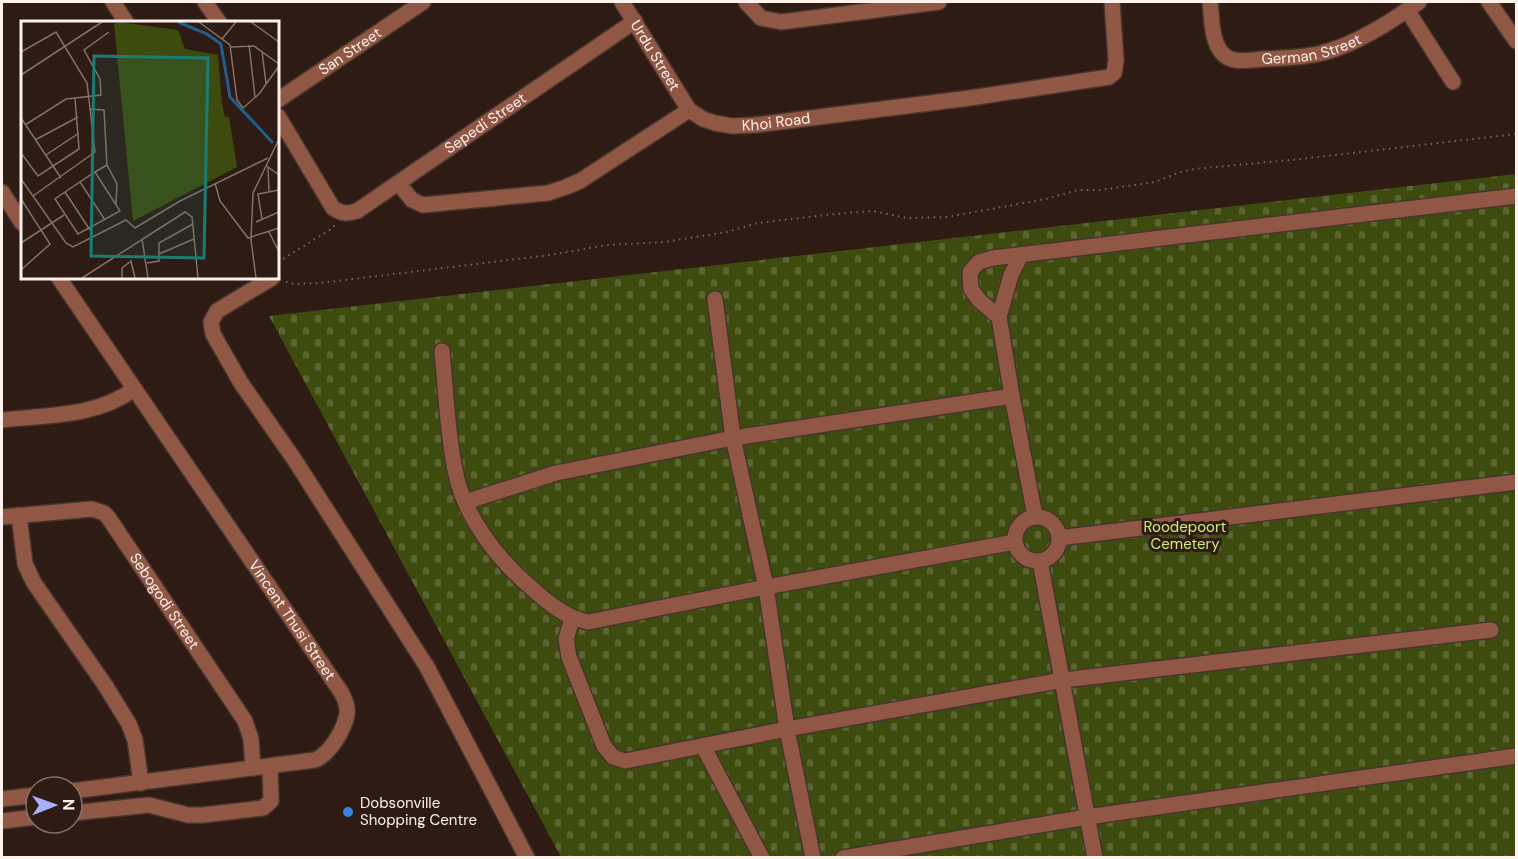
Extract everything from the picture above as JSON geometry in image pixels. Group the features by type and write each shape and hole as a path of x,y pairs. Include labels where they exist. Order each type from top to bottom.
{"street":[{"path":"113,2 125,21"},
{"path":"206,2 218,21"},
{"name":"San Street","path":"279,99 423,2"},
{"name":"Urdu Street","path":"622,2 690,110"},
{"path":"746,2 761,18 781,22 939,2"},
{"name":"Khoi Road","path":"690,110 703,119 715,123 732,126 755,125 970,98 1109,77 1114,73 1116,67 1112,2"},
{"name":"German Street","path":"1210,2 1216,42 1221,53 1234,60 1305,56 1344,46 1413,6 1453,82"},
{"path":"1489,2 1516,41"},
{"name":"Sepedi Street","path":"337,211 357,211 635,21"},
{"path":"398,183 412,200 423,205 549,193 580,181 690,110"},
{"path":"279,118 337,211"},
{"path":"2,192 21,221"},
{"path":"999,317 970,289 970,272 979,262 1021,255 1516,196"},
{"path":"1021,255 1011,276 999,317 1035,516"},
{"name":"Vincent Thusi Street","path":"60,279 344,698 347,715 325,754 309,762 84,790"},
{"path":"270,279 217,311 211,322 213,334 241,383 294,459 427,667 527,858"},
{"path":"715,299 733,438 766,587 788,729 813,858"},
{"path":"442,351 454,466 465,502 498,554 540,596 572,619 588,622 1015,542"},
{"path":"2,420 97,409 122,398 134,389"},
{"path":"465,502 556,473 733,438 1012,396"},
{"path":"1059,538 1516,482"},
{"name":"Sebogodi Street","path":"2,517 92,509 104,513 245,721 251,739 254,768"},
{"path":"19,515 28,572 129,724 135,740 141,783"},
{"path":"1035,516 1049,519 1058,531 1059,538 1052,556 1040,561 1033,561 1021,555 1015,542 1017,528 1022,522 1035,516"},
{"path":"1040,561 1095,858"},
{"path":"572,619 566,639 569,657 604,746 613,757 625,761 788,729 1063,680 1491,630"},
{"path":"703,746 762,858"},
{"path":"843,858 1087,817 1516,756"},
{"path":"84,812 149,805 188,815 203,815 263,808 271,801 270,767"},
{"path":"2,799 24,796"},
{"path":"2,822 24,819"}],"path":[{"path":"276,279 295,284 320,283 550,255 607,245 664,242 727,232 758,223 873,211 907,218 947,217 1030,202 1078,190 1100,190 1155,182 1194,169 1516,134"},
{"path":"279,261 333,228 337,211"}],"green space":[{"name":"Roodepoort Cemetery","path":"1516,174 1516,857 561,857 269,316"}],"place":[{"name":"Dobsonville Shopping Centre","path":"348,812"}]}
